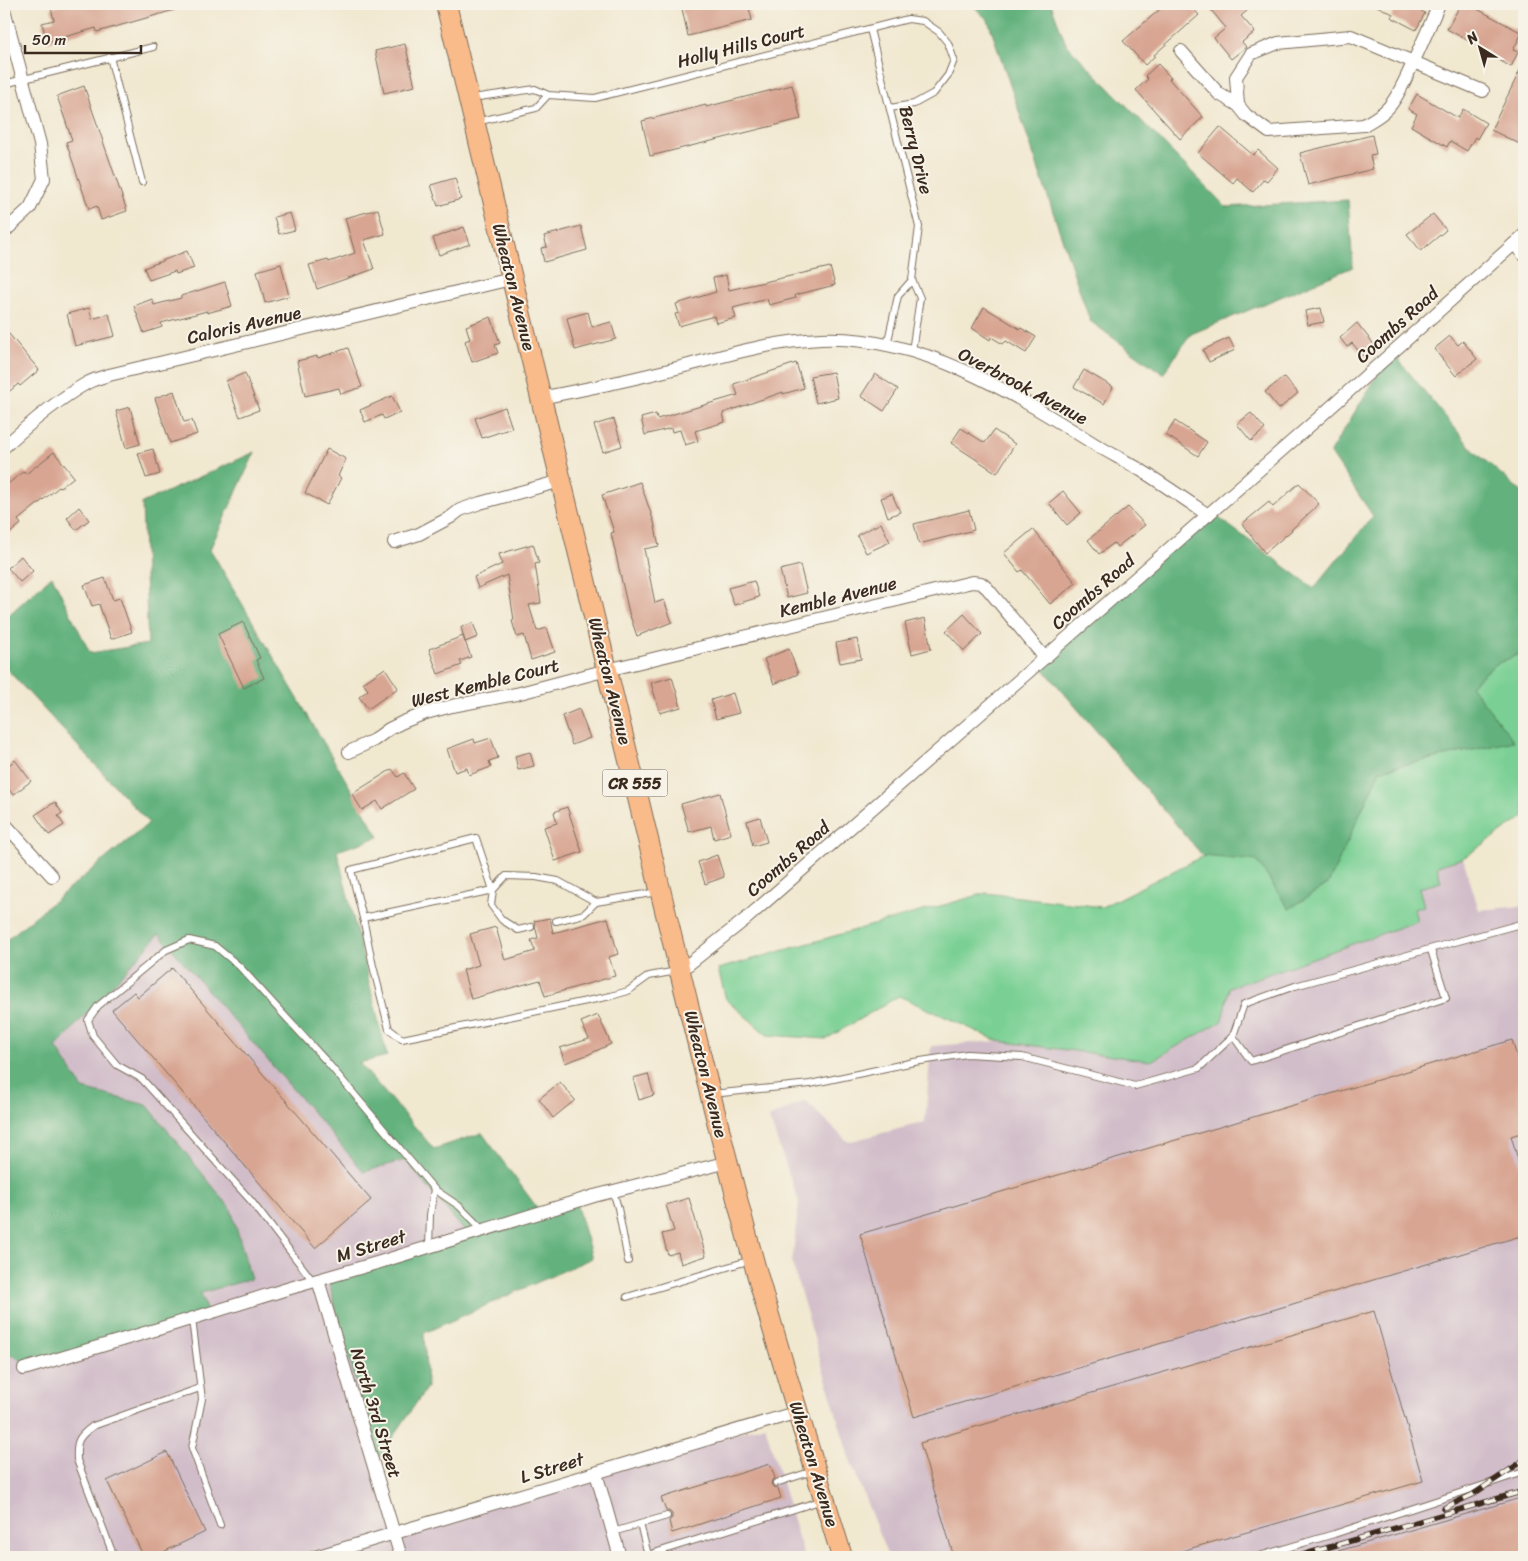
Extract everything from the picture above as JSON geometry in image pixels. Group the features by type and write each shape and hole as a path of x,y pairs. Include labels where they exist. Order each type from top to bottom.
{"main road":[{"name":"Wheaton Avenue","path":"446,4 511,279 728,1162 798,1412 842,1557"}],"street":[{"path":"1181,51 1219,94 1238,105 1246,115 1269,132 1364,125 1376,119 1395,99 1414,62 1439,4"},
{"path":"4,9 40,144 44,179 30,208 4,232"},
{"path":"1238,105 1236,77 1251,54 1278,43 1351,36 1483,91"},
{"name":"Coombs Road","path":"680,971 747,918 1045,658 1524,234"},
{"path":"1514,244 1524,255"},
{"name":"Caloris Avenue","path":"4,447 21,431 68,396 89,382 109,375 511,279"},
{"name":"Overbrook Avenue","path":"540,398 674,369 759,347 788,342 845,339 887,345 924,355 982,379 1138,469 1208,515"},
{"path":"394,542 419,534 460,510 561,481"},
{"name":"Kemble Avenue","path":"608,670 972,582 981,583 987,588 1045,658"},
{"name":"West Kemble Court","path":"349,752 374,740 389,729 426,713 516,694 608,670"},
{"path":"4,823 52,876"},
{"name":"M Street","path":"24,1368 613,1191 728,1162"},
{"name":"North 3rd Street","path":"316,1280 401,1557"},
{"name":"L Street","path":"315,1557 798,1412"},
{"path":"596,1472 620,1557"}],"lane":[{"name":"Holly Hills Court","path":"468,99 534,89 548,95 596,98 908,19 923,22 939,32 948,43 954,60 948,75 934,93 914,104 890,108"},
{"name":"Berry Drive","path":"870,28 919,227 912,280 920,298 912,351"},
{"path":"4,84 153,47"},
{"path":"110,57 142,182"},
{"path":"474,122 536,108 548,95"},
{"name":"Berry Drive","path":"887,345 898,296 912,280"},
{"path":"531,927 518,930 502,920 491,905 493,890 476,838 351,870 372,966 389,1029 402,1039 611,996 628,991 649,976 680,971"},
{"path":"363,918 493,890 506,876 558,881 596,902"},
{"path":"556,921 584,914 596,902 661,892"},
{"path":"711,1094 810,1084 914,1062 967,1054 1022,1057 1135,1086 1199,1068 1233,1036 1244,1004 1295,986 1524,923"},
{"path":"316,1280 252,1202 142,1080 117,1065 93,1036 88,1020 98,1006 166,950 189,940 215,946 239,966 327,1062 434,1189 459,1206 483,1230"},
{"path":"1233,1036 1251,1061 1446,998 1431,950"},
{"path":"429,1246 430,1216 434,1189"},
{"path":"613,1191 628,1261"},
{"path":"627,1297 754,1259"},
{"path":"192,1319 202,1400 192,1448 220,1525"},
{"path":"114,1557 77,1460 76,1447 82,1434 93,1426 200,1388"},
{"path":"776,1483 816,1470"},
{"path":"1256,1557 1334,1534 1524,1472"},
{"path":"640,1524 648,1555 824,1500"},
{"path":"613,1532 667,1516"}],"shaded area":[{"path":"1463,858 1479,910 1524,906 1524,1557 888,1557 849,1457 792,1263 799,1202 769,1118 805,1101 848,1142 925,1122 931,1046 998,1041 1151,1061 1222,1021 1229,988 1417,921 1414,909 1419,888 1437,866"},
{"path":"159,934 364,1171 405,1160 468,1234 327,1276 397,1531 765,1425 804,1557 4,1557 4,1351 37,1368 207,1312 147,1105 83,1089 56,1047"}],"green space":[{"path":"971,4 1051,4 1066,44 1226,207 1348,200 1353,267 1191,334 1163,374 1090,321 988,20"},
{"path":"1392,352 1473,450 1524,494 1524,652 1496,664 1470,685 1514,741 1380,770 1328,884 1289,909 1257,861 1203,856 1040,665 1212,513 1314,588 1373,516 1330,452"},
{"path":"255,452 210,549 379,837 337,851 387,1056 359,1063 434,1149 482,1133 541,1213 576,1203 592,1258 424,1333 427,1387 377,1461 327,1276 467,1234 405,1160 364,1172 159,934 56,1047 83,1089 147,1105 231,1209 251,1279 201,1293 207,1313 36,1368 4,1351 4,942 149,823 4,666 4,619 52,576 90,653 148,644 142,503"},
{"path":"1524,652 1524,817 1463,858 1437,866 1441,882 1419,888 1424,906 1414,909 1417,921 1229,988 1222,1021 1151,1061 998,1041 899,996 826,1039 767,1035 726,999 718,969 986,893 1102,907 1203,856 1257,860 1289,909 1328,884 1380,770 1514,741 1470,685 1496,664"}],"building":[{"path":"67,4 185,4 185,7 97,32 96,28 47,42 42,23 54,20 51,8"},
{"path":"681,4 748,4 752,20 688,36"},
{"path":"1166,4 1189,4 1199,15 1145,65 1123,41"},
{"path":"1218,4 1255,4 1241,16 1255,32 1242,42 1246,47 1231,59 1214,38 1226,28 1211,10"},
{"path":"1373,4 1423,4 1419,10 1425,13 1416,30 1391,17 1393,14"},
{"path":"1461,4 1468,4 1522,33 1513,50 1518,52 1511,67 1447,29"},
{"path":"405,44 415,86 384,93 375,51"},
{"path":"1524,62 1524,146 1491,130"},
{"path":"1158,64 1203,117 1180,139 1136,90 1148,79 1145,76"},
{"path":"792,85 801,119 650,156 642,121"},
{"path":"84,86 127,211 101,220 97,206 89,209 66,142 72,140 57,96"},
{"path":"1417,94 1458,118 1463,109 1486,123 1477,139 1475,137 1467,151 1450,141 1447,147 1411,126 1417,114 1408,109"},
{"path":"1220,127 1253,155 1258,150 1278,168 1267,181 1264,179 1253,192 1237,178 1233,183 1198,153"},
{"path":"1372,135 1376,154 1370,155 1373,169 1308,185 1300,153"},
{"path":"455,178 461,199 438,206 431,185"},
{"path":"378,209 385,234 364,240 374,269 317,289 309,265 328,260 329,262 355,253 345,218"},
{"path":"290,213 295,230 279,234 274,217"},
{"path":"1433,214 1446,230 1421,251 1407,234"},
{"path":"581,226 587,250 544,262 541,248 547,247 544,236"},
{"path":"464,227 470,244 439,255 433,238"},
{"path":"187,251 194,268 176,274 175,271 149,280 144,268"},
{"path":"281,264 289,296 265,303 257,271"},
{"path":"830,267 835,285 795,295 796,298 769,305 767,299 733,308 736,318 716,323 714,316 679,326 675,314 679,313 676,304 716,292 713,278 726,275 729,290"},
{"path":"225,282 232,306 161,323 162,327 144,333 134,306 152,299 154,305 181,298 181,296"},
{"path":"984,307 1036,337 1026,353 1006,341 1003,344 991,337 990,340 972,328"},
{"path":"89,308 92,319 109,314 115,336 75,346 67,314"},
{"path":"1321,308 1324,322 1308,325 1305,311"},
{"path":"588,312 592,327 611,322 616,339 575,350 567,318"},
{"path":"491,317 500,343 495,345 498,353 472,362 465,341 470,339 466,326"},
{"path":"1357,323 1376,347 1364,357 1352,343 1347,347 1340,338"},
{"path":"4,328 39,370 20,386 18,384 4,396"},
{"path":"1450,336 1458,345 1463,341 1477,359 1456,376 1434,349"},
{"path":"1229,338 1235,350 1209,362 1203,350"},
{"path":"348,348 362,387 341,394 339,388 305,396 297,361 317,356 318,358"},
{"path":"796,363 804,388 783,394 783,392 723,413 725,422 695,431 698,441 685,445 680,430 672,432 671,428 645,435 641,418 656,414 657,419 738,395 734,384"},
{"path":"1084,370 1113,387 1104,404 1074,387"},
{"path":"833,372 838,398 816,403 810,376"},
{"path":"245,373 259,410 240,417 226,381"},
{"path":"875,374 898,389 884,411 861,396"},
{"path":"1284,377 1298,393 1279,409 1265,392"},
{"path":"174,391 184,422 192,420 197,434 170,443 155,398"},
{"path":"392,396 400,412 384,419 382,415 365,422 360,410"},
{"path":"130,407 140,444 126,448 116,411"},
{"path":"505,407 512,428 482,438 475,418"},
{"path":"1251,413 1265,429 1251,441 1237,424"},
{"path":"614,419 622,446 603,452 594,425"},
{"path":"1175,421 1207,442 1198,456 1166,435"},
{"path":"961,428 985,443 994,430 1015,444 997,473 951,443"},
{"path":"153,449 160,474 146,478 138,453"},
{"path":"327,449 346,459 338,476 341,478 327,505 305,493"},
{"path":"54,452 74,477 18,520 21,524 4,538 4,487 24,471 26,474"},
{"path":"640,482 654,522 659,546 644,549 655,603 664,600 672,622 637,636 629,613 611,533 614,532 602,495"},
{"path":"1299,483 1319,504 1265,553 1242,524 1269,502 1273,507"},
{"path":"1063,491 1081,513 1067,525 1049,503"},
{"path":"892,494 900,512 888,517 881,498"},
{"path":"79,507 89,520 76,530 67,518"},
{"path":"1128,507 1145,525 1117,547 1114,543 1099,554 1088,540"},
{"path":"969,510 974,530 919,544 914,524"},
{"path":"881,523 890,542 866,553 857,535"},
{"path":"1033,529 1076,583 1050,604 1022,570 1019,572 1004,553"},
{"path":"533,544 539,563 535,564 541,603 529,605 537,631 547,628 555,652 531,660 524,635 517,637 512,621 514,620 507,575 478,588 474,577 502,564 499,554"},
{"path":"21,556 33,571 20,582 8,568"},
{"path":"800,565 807,593 787,598 780,570"},
{"path":"105,578 113,600 120,598 132,632 111,639 99,604 92,606 84,585"},
{"path":"754,581 759,597 734,605 728,588"},
{"path":"964,614 982,634 964,651 946,631"},
{"path":"925,618 931,649 912,654 905,623"},
{"path":"243,622 260,658 256,660 264,678 244,688 218,634"},
{"path":"473,623 478,637 465,642 461,627"},
{"path":"463,636 471,657 460,661 462,665 438,674 429,649"},
{"path":"857,639 861,659 840,663 836,643"},
{"path":"789,649 798,674 774,684 764,659"},
{"path":"385,668 398,688 368,709 359,697 368,690 363,683"},
{"path":"672,677 681,707 660,713 651,683"},
{"path":"733,693 739,713 716,719 711,700"},
{"path":"579,709 590,738 572,745 562,716"},
{"path":"491,738 498,758 489,761 491,767 469,775 467,768 455,772 447,749 474,739 475,743"},
{"path":"530,752 534,766 518,770 515,756"},
{"path":"15,760 31,781 13,795 4,783 4,769"},
{"path":"392,769 398,777 404,773 414,789 382,809 377,801 362,810 352,794"},
{"path":"720,793 731,834 714,839 711,826 689,832 681,804"},
{"path":"55,802 62,813 58,816 64,825 49,835 35,815"},
{"path":"567,807 582,852 555,861 544,827 557,823 554,812"},
{"path":"760,817 767,842 753,846 747,821"},
{"path":"717,855 724,877 705,884 698,862"},
{"path":"550,918 553,933 608,918 618,954 609,957 615,976 545,996 540,980 471,999 463,970 479,965 470,934 496,927 505,960 535,951 531,940 538,938 534,921"},
{"path":"172,968 371,1200 315,1248 112,1010 134,992 138,997"},
{"path":"598,1015 611,1044 565,1063 560,1048 589,1039 581,1022"},
{"path":"1512,1040 1524,1081 1524,1132 1511,1136 1524,1179 1524,1235 914,1417 860,1234"},
{"path":"648,1074 654,1095 639,1100 633,1078"},
{"path":"560,1082 575,1100 553,1118 539,1099"},
{"path":"689,1198 706,1256 681,1264 678,1252 668,1255 662,1234 674,1231 666,1205"},
{"path":"1374,1311 1423,1481 1161,1557 954,1557 920,1443"},
{"path":"167,1452 205,1532 153,1557 144,1557 107,1481"},
{"path":"770,1464 775,1478 771,1484 773,1487 778,1488 781,1498 672,1533 669,1521 672,1518 672,1514 666,1511 661,1498"},
{"path":"1524,1497 1524,1557 1328,1557 1328,1554"}],"railway":[{"path":"1444,1508 1472,1495 1524,1459"},
{"path":"1295,1557 1524,1491"}]}
